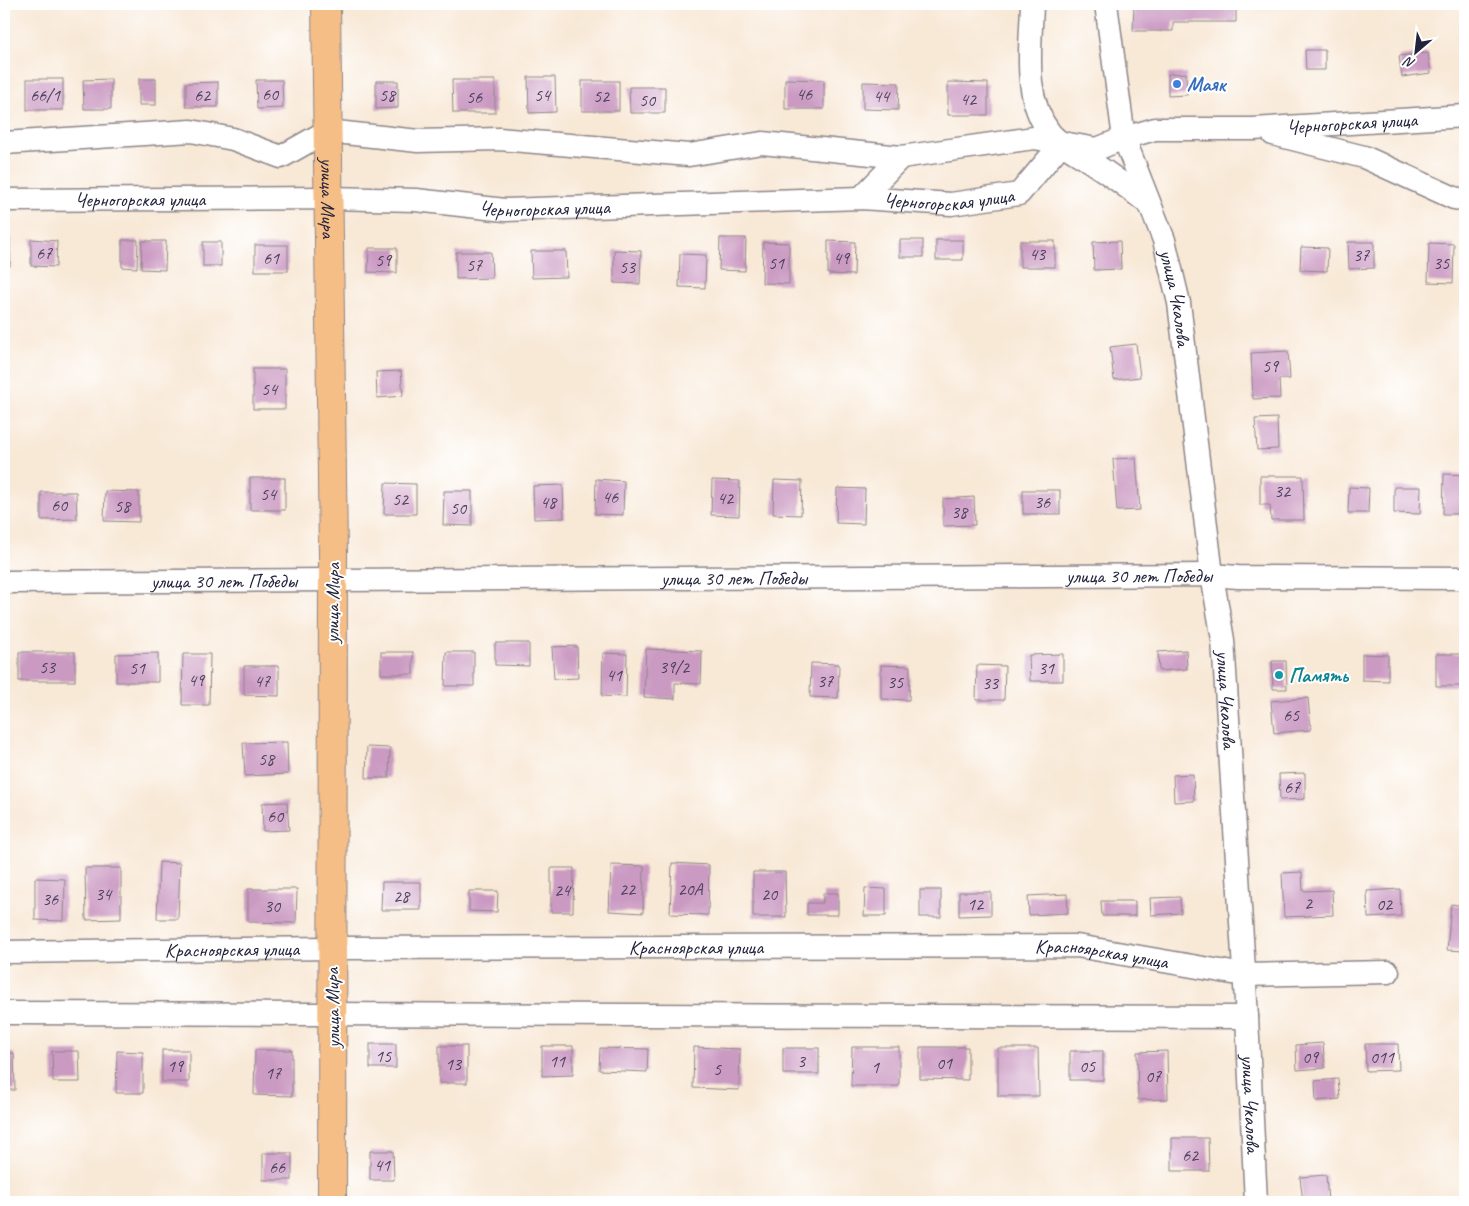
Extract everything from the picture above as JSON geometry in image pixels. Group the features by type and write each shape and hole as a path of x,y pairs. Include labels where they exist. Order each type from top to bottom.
{"main road":[{"name":"улица Мира","path":"326,4 332,581 332,1202"}],"street":[{"path":"1032,4 1042,4"},
{"name":"улица Чкалова","path":"1032,4 1030,74 1036,108 1051,133 1062,143 1117,179 1149,204"},
{"name":"улица Чкалова","path":"1106,4 1124,138 1164,240 1179,303 1212,575 1223,640 1247,1017 1256,1202"},
{"name":"Черногорская улица","path":"327,131 418,141 499,139 689,155 762,143 901,156 1034,138 1097,149 1124,138 1155,129 1252,129 1465,116"},
{"path":"1252,129 1364,157 1454,198 1465,200"},
{"path":"4,143 191,131 233,139 281,157 327,131"},
{"name":"Черногорская улица","path":"4,200 328,198 416,200 505,210 861,198 951,204 1018,194 1062,143"},
{"path":"861,198 901,156"},
{"name":"улица 30 лет Победы","path":"4,582 1212,575 1238,578 1465,578"},
{"name":"Красноярская улица","path":"4,952 331,948 1077,946 1244,975 1388,972"},
{"path":"4,1013 1247,1017"}],"building":[{"path":"248,4 279,4 279,6 248,6"},
{"path":"1134,4 1236,4 1236,22 1173,22 1173,31 1133,31"},
{"path":"1305,50 1325,50 1325,70 1306,70"},
{"path":"1428,53 1431,73 1402,77 1399,56"},
{"name":"Маяк","path":"1186,73 1187,95 1168,96 1168,74"},
{"path":"528,77 555,77 556,112 529,113"},
{"path":"27,79 63,79 63,110 27,110"},
{"path":"111,79 111,109 84,109 83,80"},
{"path":"139,79 156,79 156,105 139,105"},
{"path":"785,79 824,80 824,109 785,109"},
{"path":"256,80 282,80 283,108 257,109"},
{"path":"452,80 495,80 495,113 453,113"},
{"path":"376,81 398,81 398,108 376,109"},
{"path":"582,81 619,81 619,111 582,111"},
{"path":"218,82 218,107 186,107 186,83"},
{"path":"863,82 899,83 898,110 863,109"},
{"path":"948,82 988,83 988,115 948,115"},
{"path":"629,87 665,87 665,113 630,113"},
{"path":"4,238 10,238 10,266 4,266"},
{"path":"720,238 746,238 745,271 719,270"},
{"path":"31,239 57,241 56,267 31,266"},
{"path":"122,240 138,240 137,268 122,267"},
{"path":"900,240 923,240 923,257 900,257"},
{"path":"936,240 963,240 963,260 936,260"},
{"path":"142,241 166,241 165,270 141,269"},
{"path":"828,241 855,242 854,275 828,274"},
{"path":"1020,241 1055,241 1055,267 1020,267"},
{"path":"1120,241 1121,269 1094,270 1093,242"},
{"path":"203,242 221,242 221,266 203,266"},
{"path":"763,242 789,243 789,284 762,283"},
{"path":"1348,242 1374,242 1374,268 1349,269"},
{"path":"1429,243 1454,244 1453,283 1428,282"},
{"path":"255,245 288,245 288,271 255,271"},
{"path":"1301,247 1328,248 1327,271 1300,270"},
{"path":"369,248 397,248 397,273 368,272"},
{"path":"614,250 641,251 640,284 614,283"},
{"path":"531,251 566,251 567,277 532,278"},
{"path":"456,252 491,252 492,278 456,279"},
{"path":"680,254 706,255 705,288 679,287"},
{"path":"1136,344 1140,377 1114,380 1110,347"},
{"path":"1288,351 1290,379 1279,379 1280,398 1253,399 1251,353"},
{"path":"253,369 285,369 285,409 253,409"},
{"path":"401,371 403,396 377,398 376,372"},
{"path":"1277,418 1278,449 1257,450 1255,419"},
{"path":"1136,458 1140,510 1117,511 1113,459"},
{"path":"1444,474 1465,475 1465,514 1443,514"},
{"path":"1260,476 1303,476 1304,520 1271,520 1270,505 1260,505"},
{"path":"250,478 285,478 285,510 250,510"},
{"path":"596,479 624,481 623,515 595,514"},
{"path":"712,480 740,481 739,516 711,515"},
{"path":"774,480 802,481 801,515 773,514"},
{"path":"385,483 416,484 416,514 384,514"},
{"path":"563,485 564,518 534,519 533,486"},
{"path":"1349,487 1369,488 1368,513 1348,513"},
{"path":"1394,487 1421,487 1420,514 1394,513"},
{"path":"837,488 865,489 864,524 836,523"},
{"path":"1023,490 1060,490 1060,514 1023,514"},
{"path":"105,491 139,492 139,522 104,521"},
{"path":"444,491 472,491 472,526 443,525"},
{"path":"41,492 76,492 77,519 41,520"},
{"path":"974,497 975,525 943,526 943,499"},
{"path":"495,643 529,643 529,666 495,665"},
{"path":"577,646 578,678 554,679 552,647"},
{"path":"646,649 702,651 701,684 675,683 675,699 644,697"},
{"path":"1186,650 1187,669 1159,671 1158,652"},
{"path":"19,652 75,652 75,681 19,681"},
{"path":"381,652 413,652 413,674 381,674"},
{"path":"446,652 474,652 474,686 445,686"},
{"path":"158,653 158,682 116,682 116,654"},
{"path":"603,653 627,654 626,697 602,696"},
{"path":"183,654 210,654 209,705 182,705"},
{"path":"1063,654 1063,681 1030,681 1029,655"},
{"path":"1362,654 1388,655 1388,681 1362,680"},
{"path":"1436,654 1462,654 1461,686 1436,686"},
{"name":"Память","path":"1272,661 1286,661 1287,689 1273,689"},
{"path":"811,663 839,664 838,698 810,697"},
{"path":"881,665 910,666 909,700 881,699"},
{"path":"977,665 1005,666 1004,700 976,700"},
{"path":"244,666 279,666 279,696 244,695"},
{"path":"1308,698 1311,730 1274,733 1271,701"},
{"path":"287,742 288,774 245,776 243,743"},
{"path":"367,747 390,748 389,778 366,778"},
{"path":"1305,773 1305,799 1280,800 1279,774"},
{"path":"1193,774 1194,801 1174,802 1173,775"},
{"path":"287,802 289,830 263,831 262,803"},
{"path":"159,862 180,863 178,919 157,919"},
{"path":"672,863 709,865 708,915 670,914"},
{"path":"611,865 644,866 643,913 609,911"},
{"path":"85,868 121,868 121,919 86,920"},
{"path":"551,868 574,868 573,912 551,912"},
{"path":"753,872 785,872 786,917 753,917"},
{"path":"1302,872 1303,891 1332,890 1333,915 1284,917 1282,873"},
{"path":"35,878 65,879 64,921 35,920"},
{"path":"382,882 421,882 421,910 381,910"},
{"path":"865,888 886,889 886,916 864,916"},
{"path":"248,889 297,889 296,923 248,922"},
{"path":"1400,889 1401,916 1368,918 1367,891"},
{"path":"920,890 941,890 941,917 920,917"},
{"path":"469,891 498,891 497,912 469,911"},
{"path":"959,892 991,892 991,915 959,916"},
{"path":"823,893 838,893 838,915 807,915 807,903 823,903"},
{"path":"1067,894 1068,913 1029,915 1028,896"},
{"path":"1180,897 1181,913 1151,915 1150,898"},
{"path":"1101,901 1135,901 1135,916 1102,916"},
{"path":"1451,904 1465,906 1465,951 1447,950"},
{"path":"1323,1043 1325,1068 1297,1070 1296,1045"},
{"path":"370,1044 396,1044 396,1068 370,1068"},
{"path":"1365,1044 1398,1044 1399,1070 1366,1071"},
{"path":"439,1046 467,1046 467,1083 439,1083"},
{"path":"542,1046 573,1046 573,1075 542,1076"},
{"path":"694,1047 740,1049 739,1090 693,1088"},
{"path":"852,1047 899,1047 899,1086 851,1086"},
{"path":"920,1047 968,1047 968,1080 920,1079"},
{"path":"600,1048 648,1049 647,1072 599,1070"},
{"path":"783,1048 819,1048 819,1074 783,1074"},
{"path":"998,1048 1038,1048 1039,1096 998,1096"},
{"path":"162,1050 189,1050 189,1082 162,1082"},
{"path":"255,1050 292,1050 292,1096 254,1095"},
{"path":"52,1051 79,1051 80,1082 53,1082"},
{"path":"117,1051 143,1052 143,1093 116,1093"},
{"path":"1070,1051 1103,1051 1103,1080 1070,1080"},
{"path":"1167,1051 1168,1099 1138,1100 1137,1052"},
{"path":"4,1053 14,1053 15,1090 4,1090"},
{"path":"1338,1079 1340,1099 1316,1101 1315,1081"},
{"path":"1172,1138 1208,1138 1209,1171 1172,1171"},
{"path":"370,1151 393,1151 394,1180 370,1180"},
{"path":"263,1153 292,1153 292,1180 263,1180"},
{"path":"1326,1175 1328,1202 1303,1202 1300,1177"}],"place":[{"name":"Маяк","path":"1177,84"},
{"name":"Память","path":"1279,675"}]}
